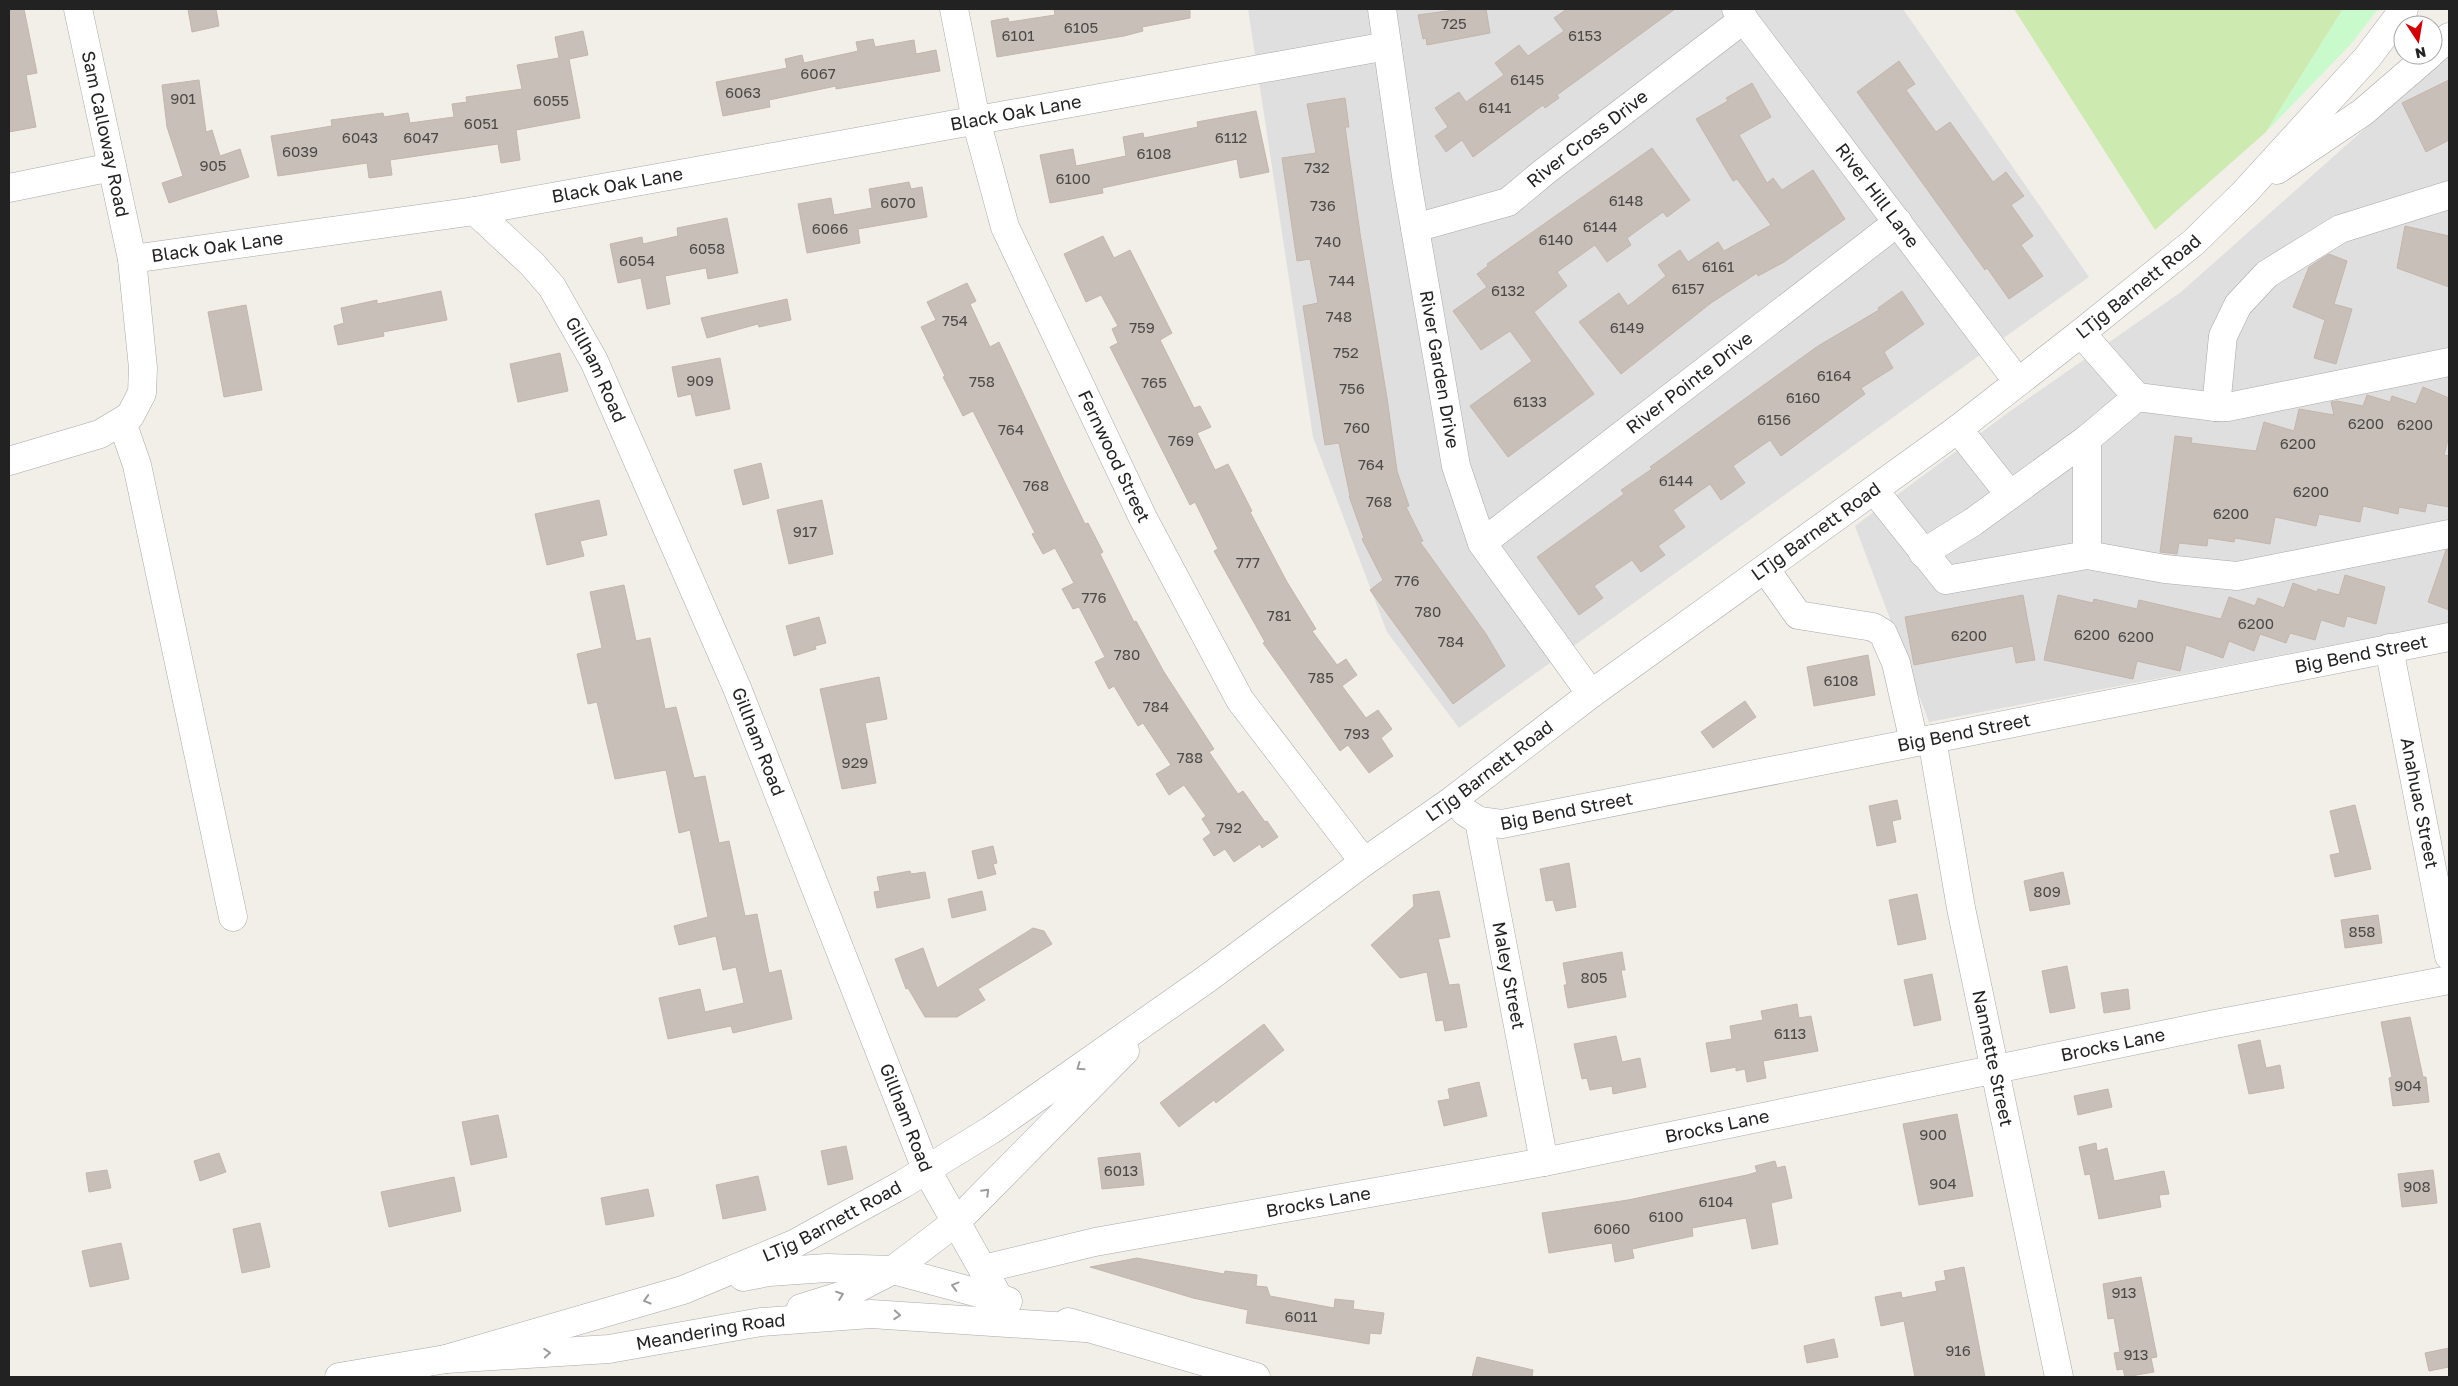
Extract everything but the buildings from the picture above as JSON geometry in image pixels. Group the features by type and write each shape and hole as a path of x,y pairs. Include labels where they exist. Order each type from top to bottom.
{"street":[{"name":"Sam Calloway Road","path":"78,9 132,259"},
{"name":"Fernwood Street","path":"954,9 976,120 1005,227 1143,518 1240,700 1364,862"},
{"name":"River Garden Drive","path":"1382,9 1415,228 1456,466 1482,543 1592,694"},
{"name":"LTjg Barnett Road","path":"446,1359 683,1290 794,1244 904,1184 991,1130 1178,999 1364,862 1450,802 1592,694 1766,570 1958,429 2081,333 2194,242 2245,192 2367,58 2404,9"},
{"name":"River Hill Lane","path":"1740,14 2018,382"},
{"name":"River Cross Drive","path":"1415,228 1508,202 1740,14"},
{"name":"Black Oak Lane","path":"9,461 100,434 130,416 142,393 143,368 132,259 475,211 1387,46"},
{"path":"2245,192 2362,112 2416,65"},
{"path":"9,188 112,167"},
{"path":"2216,407 2223,336 2238,305 2267,274 2340,229 2449,195"},
{"name":"Gillham Road","path":"475,211 533,265 552,287 594,361 737,688 926,1169 999,1298"},
{"name":"River Pointe Drive","path":"1482,543 1898,222"},
{"path":"2081,333 2137,397 2216,407 2449,362"},
{"path":"1923,553 1973,522 2087,439 2137,397"},
{"path":"122,422 140,474 232,917"},
{"path":"1958,429 2010,495"},
{"path":"2087,439 2087,555"},
{"path":"1874,490 1946,580 2087,555 2165,569 2237,576 2449,534"},
{"name":"Nannette Street","path":"1766,570 1798,615 1873,627 1883,633 1896,663 1923,741 2059,1377"},
{"name":"Big Bend Street","path":"1479,821 1502,824 2449,637"},
{"name":"Anahuac Street","path":"2389,648 2449,956"},
{"path":"1450,802 1479,821"},
{"name":"Maley Street","path":"1479,821 1544,1162"},
{"name":"Brocks Lane","path":"983,1269 1095,1242 1544,1162 2215,1024 2449,980"},
{"name":"LTjg Barnett Road","path":"761,1322 846,1294 893,1270 956,1222 1178,999"},
{"name":"Meandering Road","path":"683,1290 769,1272 828,1268 893,1270 999,1298 1085,1328 1256,1377"},
{"name":"Meandering Road","path":"339,1377 446,1359 609,1349 761,1322 871,1314 1085,1328"}],"shaded area":[{"path":"1248,9 1903,9 2089,277 1459,728 1387,632 1313,437"},
{"path":"2449,54 2449,623 1929,722 1855,526 2009,412 2181,292 2437,65 2443,65 2443,59"}],"green space":[{"path":"2014,9 2343,9 2266,132 2155,230"},
{"path":"2343,9 2378,9 2351,44 2266,132"}]}
